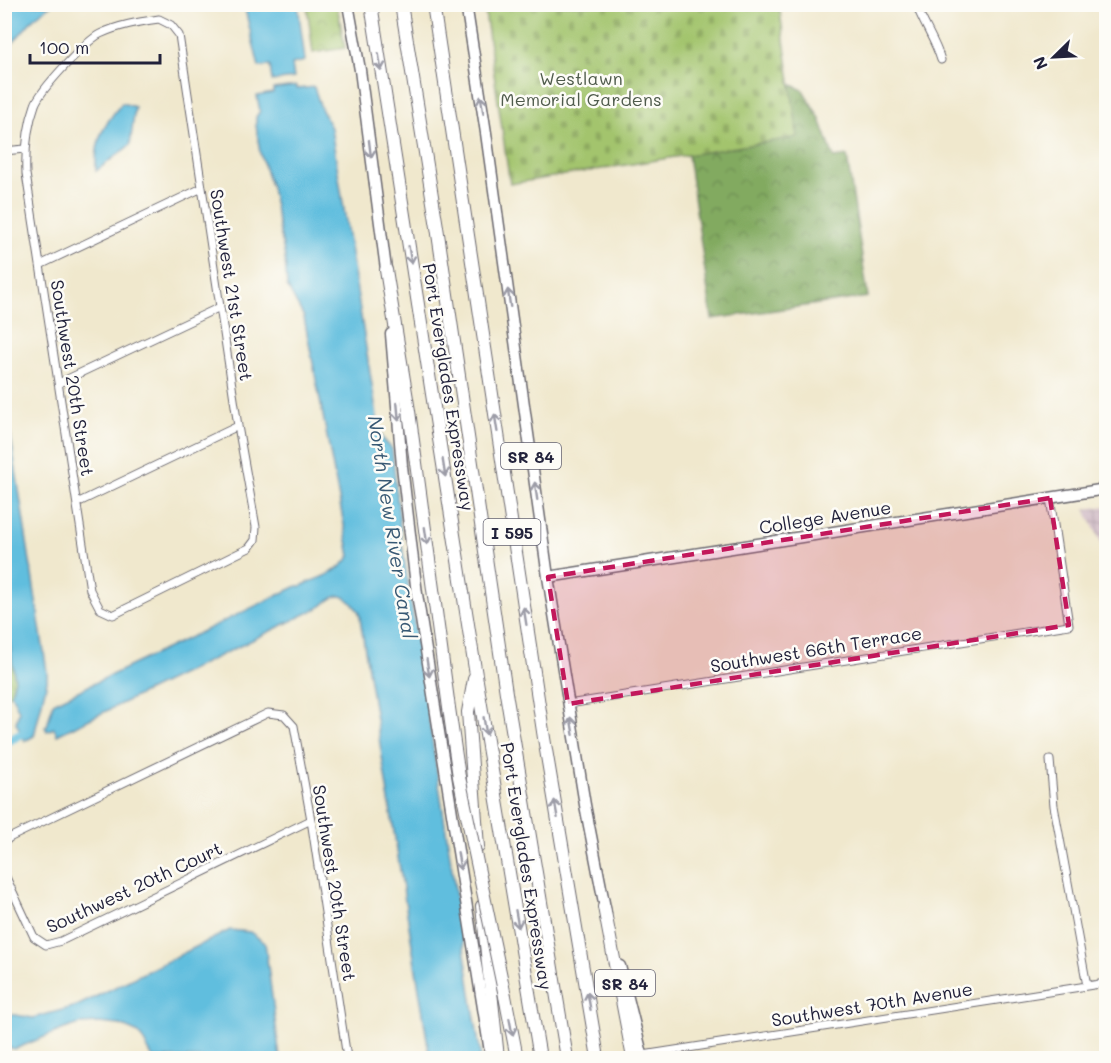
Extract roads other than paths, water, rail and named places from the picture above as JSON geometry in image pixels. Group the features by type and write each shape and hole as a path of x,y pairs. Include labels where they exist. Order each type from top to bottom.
{"highway":[{"name":"Port Everglades Expressway","path":"371,4 475,669 540,1059"},
{"path":"401,4 437,226 498,646 567,1059"},
{"name":"Port Everglades Expressway","path":"433,4 544,738 598,1059"},
{"path":"386,270 409,411 459,777 517,1059"},
{"path":"475,669 468,712 486,953 498,1059"},
{"path":"604,907 640,1057"}],"main road":[{"path":"348,4 360,70 386,270 402,466 417,594 491,1059"},
{"name":"SR 84","path":"466,4 548,577 604,907"},
{"name":"College Avenue","path":"548,577 1107,489"}],"street":[{"path":"916,4 922,22 941,60"},
{"name":"Southwest 20th Street","path":"100,609 90,590 26,174 26,149 35,103 60,70 98,35 128,23 159,19 171,25 179,35"},
{"name":"Southwest 21st Street","path":"100,609 113,615 249,548 255,540 256,526 238,426 179,35"},
{"path":"4,152 26,149"},
{"path":"40,265 202,188"},
{"path":"59,383 220,307"},
{"path":"77,502 238,426"},
{"name":"Southwest 66th Terrace","path":"568,704 1069,625 1050,498"},
{"name":"Southwest 20th Street","path":"4,843 9,838 268,712 284,715 294,726 347,1059"},
{"path":"1050,760 1054,806 1087,986"},
{"name":"Southwest 20th Court","path":"4,873 34,938 46,945 61,941 310,820"},
{"name":"Southwest 70th Avenue","path":"640,1057 1107,982"}],"water":[{"path":"5,4 51,5 34,18 5,52"},
{"path":"244,5 298,5 305,61 292,64 294,78 272,81 270,66 259,67"},
{"name":"North New River Canal","path":"296,86 297,89 314,87 331,128 379,429 383,439 392,449 402,544 481,1058 430,1058 359,612 347,598 333,597 322,606 57,735 54,728 47,731 45,727 53,703 297,586 328,574 340,567 350,556 304,317 287,286 285,257 271,187 260,153 256,125 256,117 260,111 257,96 273,93 273,89"},
{"path":"122,103 135,107 130,145 96,171 101,134"},
{"path":"5,399 47,672 34,736 25,741 16,723 19,711 11,693 15,680 4,603"},
{"path":"230,930 250,932 265,943 280,1058 153,1058 139,1033 120,1025 99,1023 80,1024 15,1049 5,1047 5,1010 9,1014 33,1018 77,1006"}],"waterway":[{"path":"4,743 25,732 25,725"}],"park label":[{"name":"Westlawn Memorial Gardens","path":"581,88"}]}
